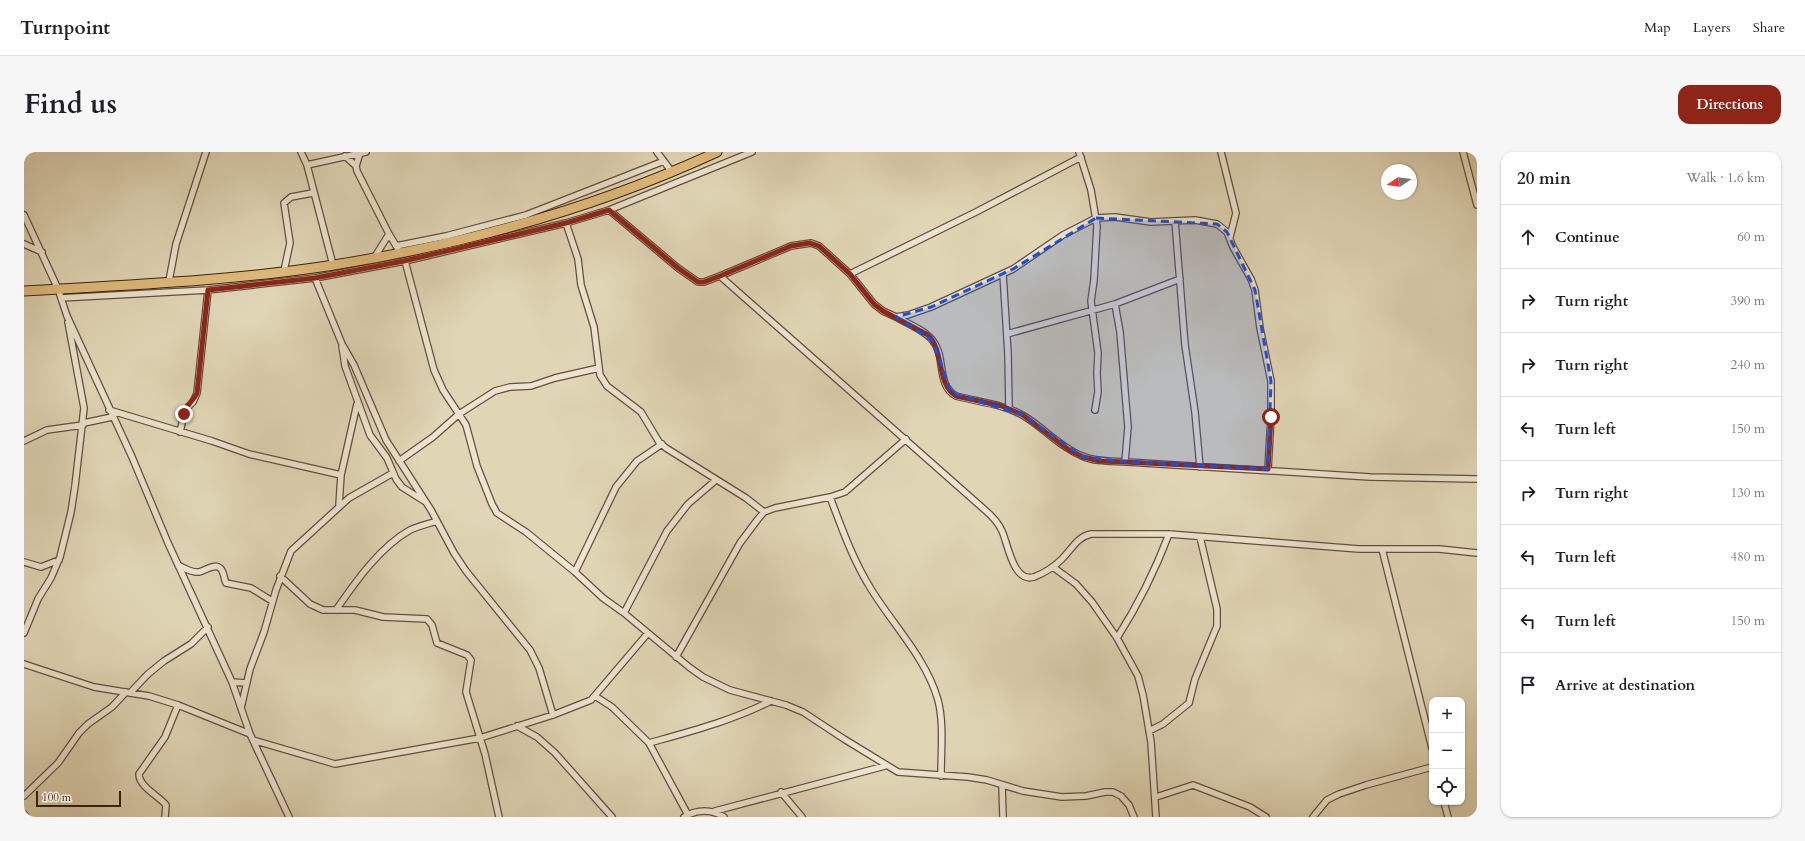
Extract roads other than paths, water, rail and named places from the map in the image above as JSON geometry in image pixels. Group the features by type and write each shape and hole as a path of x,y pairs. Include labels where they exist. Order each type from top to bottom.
{"main road":[{"path":"24,291 284,271 374,258 398,249 526,223 672,172 717,152"}],"street":[{"path":"169,281 176,244 206,152"},
{"path":"301,152 307,165 333,265"},
{"path":"657,152 672,172"},
{"path":"61,298 208,290 315,278 404,261 566,223 609,210 752,152"},
{"path":"1221,152 1236,213 1230,238"},
{"path":"1463,152 1477,205"},
{"path":"307,165 363,153"},
{"path":"356,166 363,153"},
{"path":"850,274 976,212 1080,154 1091,190 1096,218 1094,280 1091,301 1091,310 1098,353 1098,392 1095,410"},
{"path":"344,156 356,166 389,234 398,249 526,215 664,161"},
{"path":"284,271 290,243 284,203 291,197 314,193"},
{"path":"609,210 690,278 698,282 704,282 720,276 773,252 791,246 810,243 819,246 850,274 874,304 883,311 928,335 933,341 938,353 942,373 951,393 956,396 1009,409 1023,415 1069,450 1083,457 1100,461 1200,467 1268,469 1370,476 1477,479"},
{"path":"24,215 42,252 58,289 67,316 112,417 132,457 178,565 208,627 232,682 250,734 289,817"},
{"path":"896,317 908,315 931,307 1003,274 1078,227 1096,218 1114,217 1151,222 1211,222 1222,227 1230,238 1233,247 1255,288 1272,398 1268,469"},
{"path":"1176,221 1185,345 1195,412 1200,467"},
{"path":"566,223 578,259 581,285 594,327 600,375 607,386 641,412 662,444 679,457 746,498 764,512"},
{"path":"374,258 389,234"},
{"path":"24,244 42,252"},
{"path":"404,261 434,370 443,390 466,425 477,466 497,513 526,532 575,572 603,598 624,613 676,657 715,683 730,690 804,712 884,766 898,772 974,778 1023,791 1062,797 1086,796 1113,792 1121,796 1129,804 1134,817"},
{"path":"1003,274 1007,334 1009,409"},
{"path":"720,276 968,493 995,520 1002,531 1017,572 1021,575 1032,578 1053,567 1077,541 1085,535 1169,534 1275,543 1382,549 1439,549 1477,552"},
{"path":"315,278 342,344 354,365 386,440 426,502 466,572 530,650 539,668 553,715"},
{"path":"1007,334 1115,304 1180,279"},
{"path":"180,432 185,410 191,404 197,393 208,290"},
{"path":"1115,304 1120,332 1128,427 1125,462"},
{"path":"24,634 38,599 51,578 58,560 71,512 83,424 83,395 69,336 67,316"},
{"path":"342,344 345,366 370,435 387,458 393,473 402,487 426,502"},
{"path":"399,461 433,437 459,414 486,396 502,389 531,386 555,378 599,368"},
{"path":"339,505 341,475 354,425 358,402"},
{"path":"109,410 212,441 258,457 341,475"},
{"path":"24,441 47,430 112,417"},
{"path":"676,657 740,543 764,512 830,497 845,492 906,439"},
{"path":"575,572 619,482 637,461 662,444"},
{"path":"241,708 246,683 264,632 272,601 280,576 291,551 339,505 356,492 372,486 393,473"},
{"path":"624,613 674,521 688,504 716,480"},
{"path":"830,497 856,563 871,589 918,657 934,687 940,711 941,776"},
{"path":"336,610 346,595 390,545 412,529 437,521"},
{"path":"1117,638 1136,609 1148,585 1169,534"},
{"path":"1149,731 1163,724 1189,703 1195,679 1217,626 1217,608 1200,536"},
{"path":"1382,549 1429,736"},
{"path":"24,562 42,567 58,560"},
{"path":"178,565 199,572 211,567 218,567 222,570 226,583 251,588 272,601"},
{"path":"1053,567 1076,584 1092,602 1117,638 1138,676 1149,731 1156,797 1156,817"},
{"path":"280,576 315,607 323,610 355,610 383,617 423,618 429,621 437,643 467,655 471,660 466,692 480,738 499,817"},
{"path":"24,796 58,763 79,733 88,724 112,707 148,674 170,657 186,648 208,627"},
{"path":"253,740 335,764 480,738 553,715 591,700 596,696 648,633"},
{"path":"24,664 94,687 149,696 234,726 250,734"},
{"path":"232,682 246,683"},
{"path":"596,696 612,707 649,743 686,816 702,811 715,811 781,792 884,766"},
{"path":"649,743 731,720 771,701"},
{"path":"165,817 166,805 144,785 140,780 139,774 166,737 178,705"},
{"path":"234,726 244,717"},
{"path":"517,726 538,737 555,753 612,817"},
{"path":"1313,817 1327,800 1340,794 1366,785 1429,768"},
{"path":"1002,785 1003,817"},
{"path":"1156,797 1192,785 1250,807 1266,817"},
{"path":"781,792 802,817"},
{"path":"1445,805 1448,817"},
{"path":"715,811 724,817"}]}
